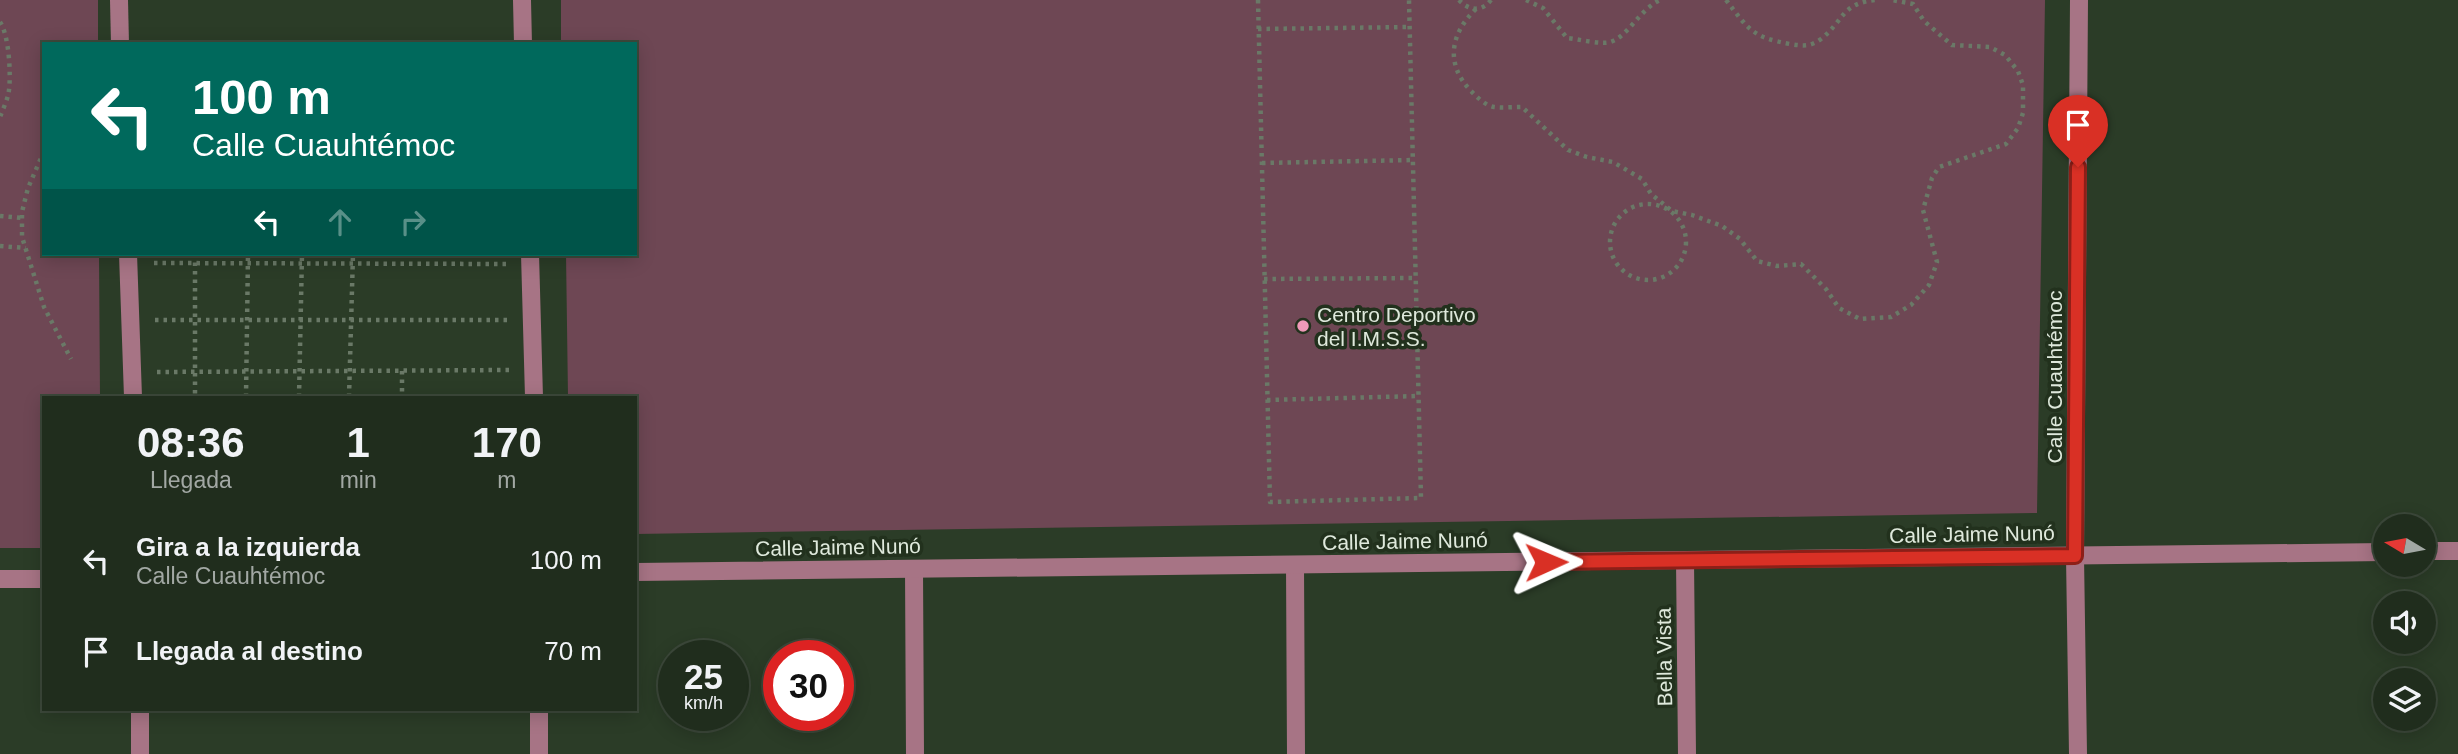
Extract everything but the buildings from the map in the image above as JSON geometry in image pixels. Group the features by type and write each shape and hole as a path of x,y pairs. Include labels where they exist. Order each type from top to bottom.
{"street":[{"path":"119,0 120,42"},
{"path":"522,0 523,42"},
{"name":"Calle Cuauhtémoc","path":"2078,754 2075,556 2079,0"},
{"path":"128,258 133,396"},
{"path":"530,259 534,396"},
{"path":"2436,551 2458,551"},
{"name":"Calle Jaime Nunó","path":"637,572 2373,552"},
{"name":"Bella Vista","path":"1685,560 1688,754"},
{"path":"1295,565 1296,754"},
{"path":"914,569 915,754"},
{"path":"0,579 42,579"},
{"path":"140,711 141,754"},
{"path":"539,711 539,754"}],"path":[{"path":"1258,0 1270,502 1421,498 1409,0"},
{"path":"1459,0 1469,8 1476,9"},
{"path":"1499,0 1476,9 1462,23 1454,48 1458,78 1491,107 1522,107 1568,150 1613,162 1642,179 1651,194 1672,211 1681,220 1687,246 1683,259 1675,270 1650,281 1637,279 1626,273 1618,265 1610,242 1611,230 1626,210 1636,205 1660,204 1672,211 1722,226 1740,239 1758,261 1777,266 1801,264 1826,289 1839,308 1860,319 1891,317 1911,305 1929,285 1937,262 1923,210 1932,178 1939,167 2006,144 2018,128 2023,113 2023,85 2018,71 2005,55 1990,47 1952,45 1924,21 1913,4 1892,0"},
{"path":"1526,0 1543,8 1567,38 1609,43 1625,34 1642,11 1659,0"},
{"path":"1647,0 1659,0"},
{"path":"1726,0 1752,32 1765,40 1806,47 1819,40 1833,27 1844,11 1863,1 1876,0"},
{"path":"0,22 4,27 9,56 9,90 0,117"},
{"path":"1258,29 1409,27"},
{"path":"42,156 28,188 22,218 22,237 44,307 71,359"},
{"path":"1262,163 1413,160"},
{"path":"0,216 22,218"},
{"path":"0,246 26,248"},
{"path":"195,256 195,396"},
{"path":"246,396 248,256"},
{"path":"299,396 302,256"},
{"path":"349,396 353,256"},
{"path":"128,258 195,263 302,264 530,259"},
{"path":"1264,279 1415,278"},
{"path":"130,320 532,320"},
{"path":"132,372 534,370"},
{"path":"402,371 402,396"},
{"path":"1267,400 1419,396"}],"shaded area":[{"path":"0,0 98,0 98,42 42,42 42,256 99,256 100,396 42,396 42,548 0,548"},
{"name":"Centro Deportivo del I.M.S.S.","path":"561,0 2045,0 2037,513 637,534 637,396 568,396 566,256 637,256 637,42 561,42"}],"place":[{"name":"Centro Deportivo del I.M.S.S.","path":"1303,326"}],"route":[{"path":"1546,562 2075,556 2078,167"}]}
